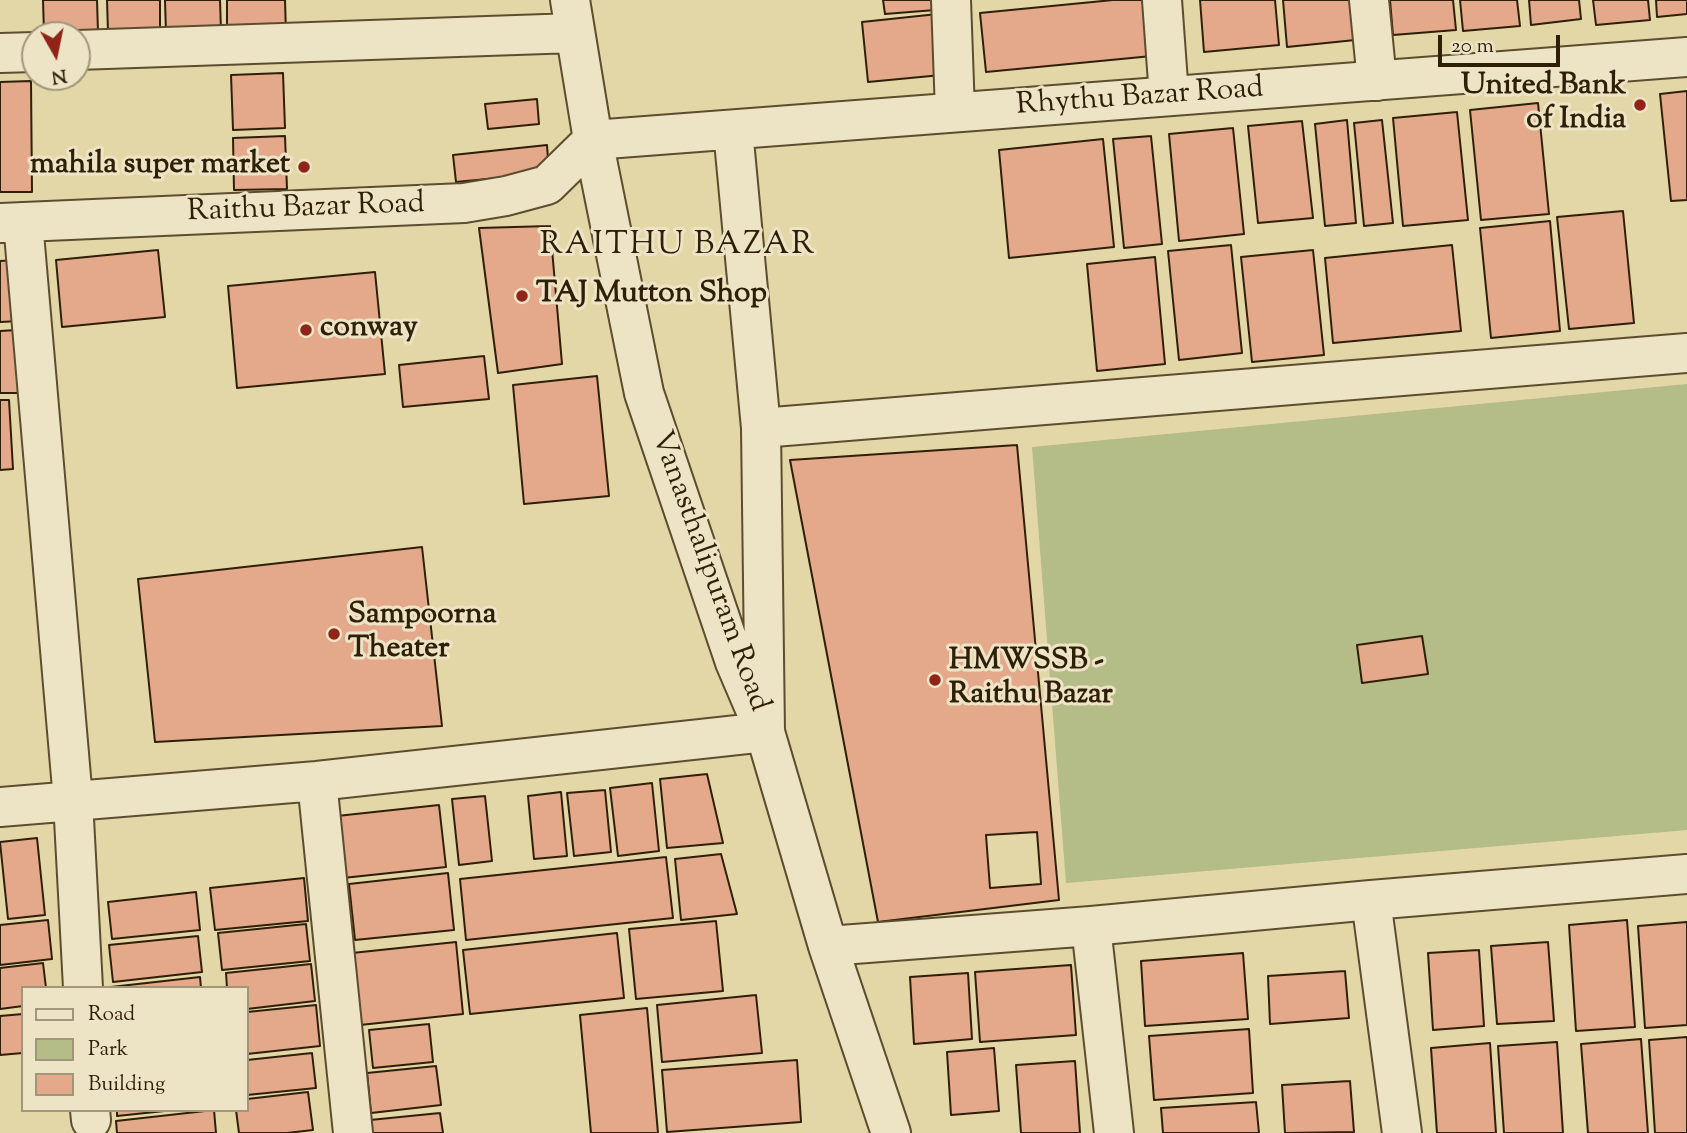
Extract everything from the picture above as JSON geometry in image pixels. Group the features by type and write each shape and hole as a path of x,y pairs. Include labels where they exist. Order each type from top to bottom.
{"street":[{"path":"951,0 955,112"},
{"path":"1163,0 1168,96"},
{"path":"1369,0 1377,81"},
{"path":"91,49 573,17"},
{"name":"Vanasthalipuram Road","path":"573,17 593,140 644,393 735,662 765,732 828,946 891,1133"},
{"path":"0,53 21,52"},
{"name":"Rhythu Bazar Road","path":"593,140 1687,57"},
{"path":"0,807 317,781 765,732 761,428 733,130"},
{"name":"Raithu Bazar Road","path":"12,222 464,203 547,185 593,140"},
{"path":"12,222 73,800 83,986"},
{"path":"761,428 1687,353"},
{"path":"317,781 353,1133"},
{"path":"828,946 1687,874"},
{"path":"1371,900 1402,1133"},
{"path":"1091,926 1114,1133"}],"green space":[{"path":"1687,384 1687,830 1066,883 1032,447"}],"building":[{"path":"43,0 97,0 98,32 91,32 91,21 44,21"},
{"path":"107,0 160,0 160,31 108,32"},
{"path":"165,0 220,0 221,31 166,33"},
{"path":"227,0 285,0 286,33 227,34"},
{"path":"883,0 934,0 935,10 885,14"},
{"path":"1113,0 1147,0 1152,56 986,72 980,13"},
{"path":"1200,0 1275,0 1279,45 1204,52"},
{"path":"1283,0 1361,0 1365,39 1287,47"},
{"path":"1390,0 1453,0 1456,30 1393,35"},
{"path":"1460,0 1517,0 1520,26 1463,31"},
{"path":"1529,0 1579,0 1581,19 1531,25"},
{"path":"1593,0 1648,0 1650,20 1596,25"},
{"path":"1656,0 1687,0 1687,14 1657,17"},
{"path":"947,13 952,74 868,82 862,22"},
{"path":"283,73 285,128 233,130 231,75"},
{"path":"21,81 21,91 31,91 32,192 0,192 0,82"},
{"path":"1687,91 1687,200 1671,201 1660,94"},
{"path":"537,99 539,124 488,129 485,104"},
{"path":"1538,103 1549,214 1481,220 1470,110"},
{"path":"1457,112 1468,220 1403,226 1393,118"},
{"path":"1347,120 1356,223 1325,226 1315,124"},
{"path":"1382,120 1393,223 1364,226 1354,123"},
{"path":"1302,121 1313,218 1258,223 1248,126"},
{"path":"1233,128 1244,234 1179,241 1169,134"},
{"path":"285,136 287,189 234,190 233,138"},
{"path":"1151,136 1162,244 1124,248 1113,139"},
{"path":"1103,139 1114,247 1009,258 999,150"},
{"path":"547,145 549,173 456,182 453,155"},
{"path":"1623,211 1634,323 1569,329 1557,217"},
{"path":"1550,221 1560,331 1491,338 1480,228"},
{"name":"TAJ Mutton Shop","path":"550,226 562,364 498,373 479,228"},
{"path":"1231,245 1242,353 1179,360 1168,251"},
{"path":"1452,245 1461,331 1333,343 1325,258"},
{"path":"158,250 165,317 62,327 56,260"},
{"path":"1313,250 1324,355 1252,362 1241,257"},
{"path":"1155,257 1165,364 1097,371 1087,264"},
{"path":"17,260 20,321 0,322 0,261"},
{"name":"conway","path":"375,272 385,374 237,388 228,286"},
{"path":"17,330 19,393 0,393 0,331"},
{"path":"484,356 489,399 403,407 399,365"},
{"path":"597,376 609,496 524,504 513,385"},
{"path":"0,400 9,400 13,469 0,470"},
{"name":"HMWSSB - Raithu Bazar","path":"1017,445 1059,900 878,922 790,460"},
{"path":"422,547 442,726 155,742 138,579"},
{"path":"1422,636 1428,674 1362,683 1357,645"},
{"path":"707,774 723,843 667,848 660,779"},
{"path":"652,783 659,851 618,856 610,788"},
{"path":"605,790 611,852 574,856 567,793"},
{"path":"561,792 567,856 534,859 528,796"},
{"path":"485,796 492,861 459,865 452,799"},
{"path":"439,805 446,867 343,878 337,816"},
{"path":"1037,832 1041,884 990,888 986,835"},
{"path":"37,838 45,915 8,919 0,842"},
{"path":"721,854 737,914 681,920 675,859"},
{"path":"666,857 673,918 466,940 460,879"},
{"path":"448,873 454,930 355,940 349,884"},
{"path":"304,878 308,921 215,930 210,888"},
{"path":"196,892 200,930 112,939 108,902"},
{"path":"48,920 52,959 0,965 0,925"},
{"path":"1627,920 1635,1027 1576,1031 1569,925"},
{"path":"716,921 723,991 636,999 629,929"},
{"path":"1687,922 1687,1025 1645,1028 1638,926"},
{"path":"306,924 310,961 222,970 218,933"},
{"path":"617,933 624,998 470,1014 463,950"},
{"path":"198,936 202,972 113,982 109,945"},
{"path":"456,942 463,1014 360,1025 352,953"},
{"path":"1548,942 1554,1021 1497,1024 1491,946"},
{"path":"1479,950 1484,1026 1433,1030 1428,953"},
{"path":"1243,953 1248,1019 1145,1026 1141,961"},
{"path":"43,963 46,986 21,986 21,1006 0,1009 0,968"},
{"path":"311,964 315,1001 248,1009 248,986 227,986 226,973"},
{"path":"1071,965 1076,1035 980,1042 975,972"},
{"path":"1345,971 1349,1018 1270,1024 1268,976"},
{"path":"968,973 972,1039 914,1044 910,977"},
{"path":"200,977 201,986 120,986"},
{"path":"756,995 762,1053 662,1062 657,1005"},
{"path":"316,1005 320,1046 248,1054 248,1012"},
{"path":"647,1008 658,1133 591,1133 580,1015"},
{"path":"21,1014 21,1053 0,1055 0,1016"},
{"path":"429,1024 433,1062 373,1068 369,1030"},
{"path":"1249,1029 1253,1093 1154,1100 1149,1036"},
{"path":"1687,1037 1687,1133 1655,1133 1649,1040"},
{"path":"1641,1039 1648,1133 1588,1133 1581,1044"},
{"path":"1557,1042 1563,1133 1504,1133 1498,1046"},
{"path":"1490,1043 1496,1133 1437,1133 1431,1048"},
{"path":"994,1048 999,1111 951,1115 947,1052"},
{"path":"312,1053 316,1088 248,1095 248,1060"},
{"path":"797,1060 801,1122 667,1132 662,1070"},
{"path":"1075,1061 1080,1133 1021,1133 1016,1065"},
{"path":"436,1066 441,1105 371,1113 367,1073"},
{"path":"1350,1081 1354,1132 1285,1133 1282,1085"},
{"path":"308,1092 313,1130 239,1133 236,1112 248,1112 248,1099"},
{"path":"1256,1102 1259,1133 1163,1133 1161,1108"},
{"path":"117,1112 155,1112 117,1116"},
{"path":"214,1112 216,1133 117,1133 116,1121"},
{"path":"440,1113 443,1133 371,1133 370,1120"}],"place":[{"name":"United Bank of India","path":"1640,105"},
{"name":"mahila super market","path":"304,167"},
{"name":"TAJ Mutton Shop","path":"522,296"},
{"name":"conway","path":"306,330"},
{"name":"Sampoorna Theater","path":"334,634"},
{"name":"HMWSSB - Raithu Bazar","path":"935,680"}],"district":[{"name":"RAITHU BAZAR","path":"678,248"}]}
